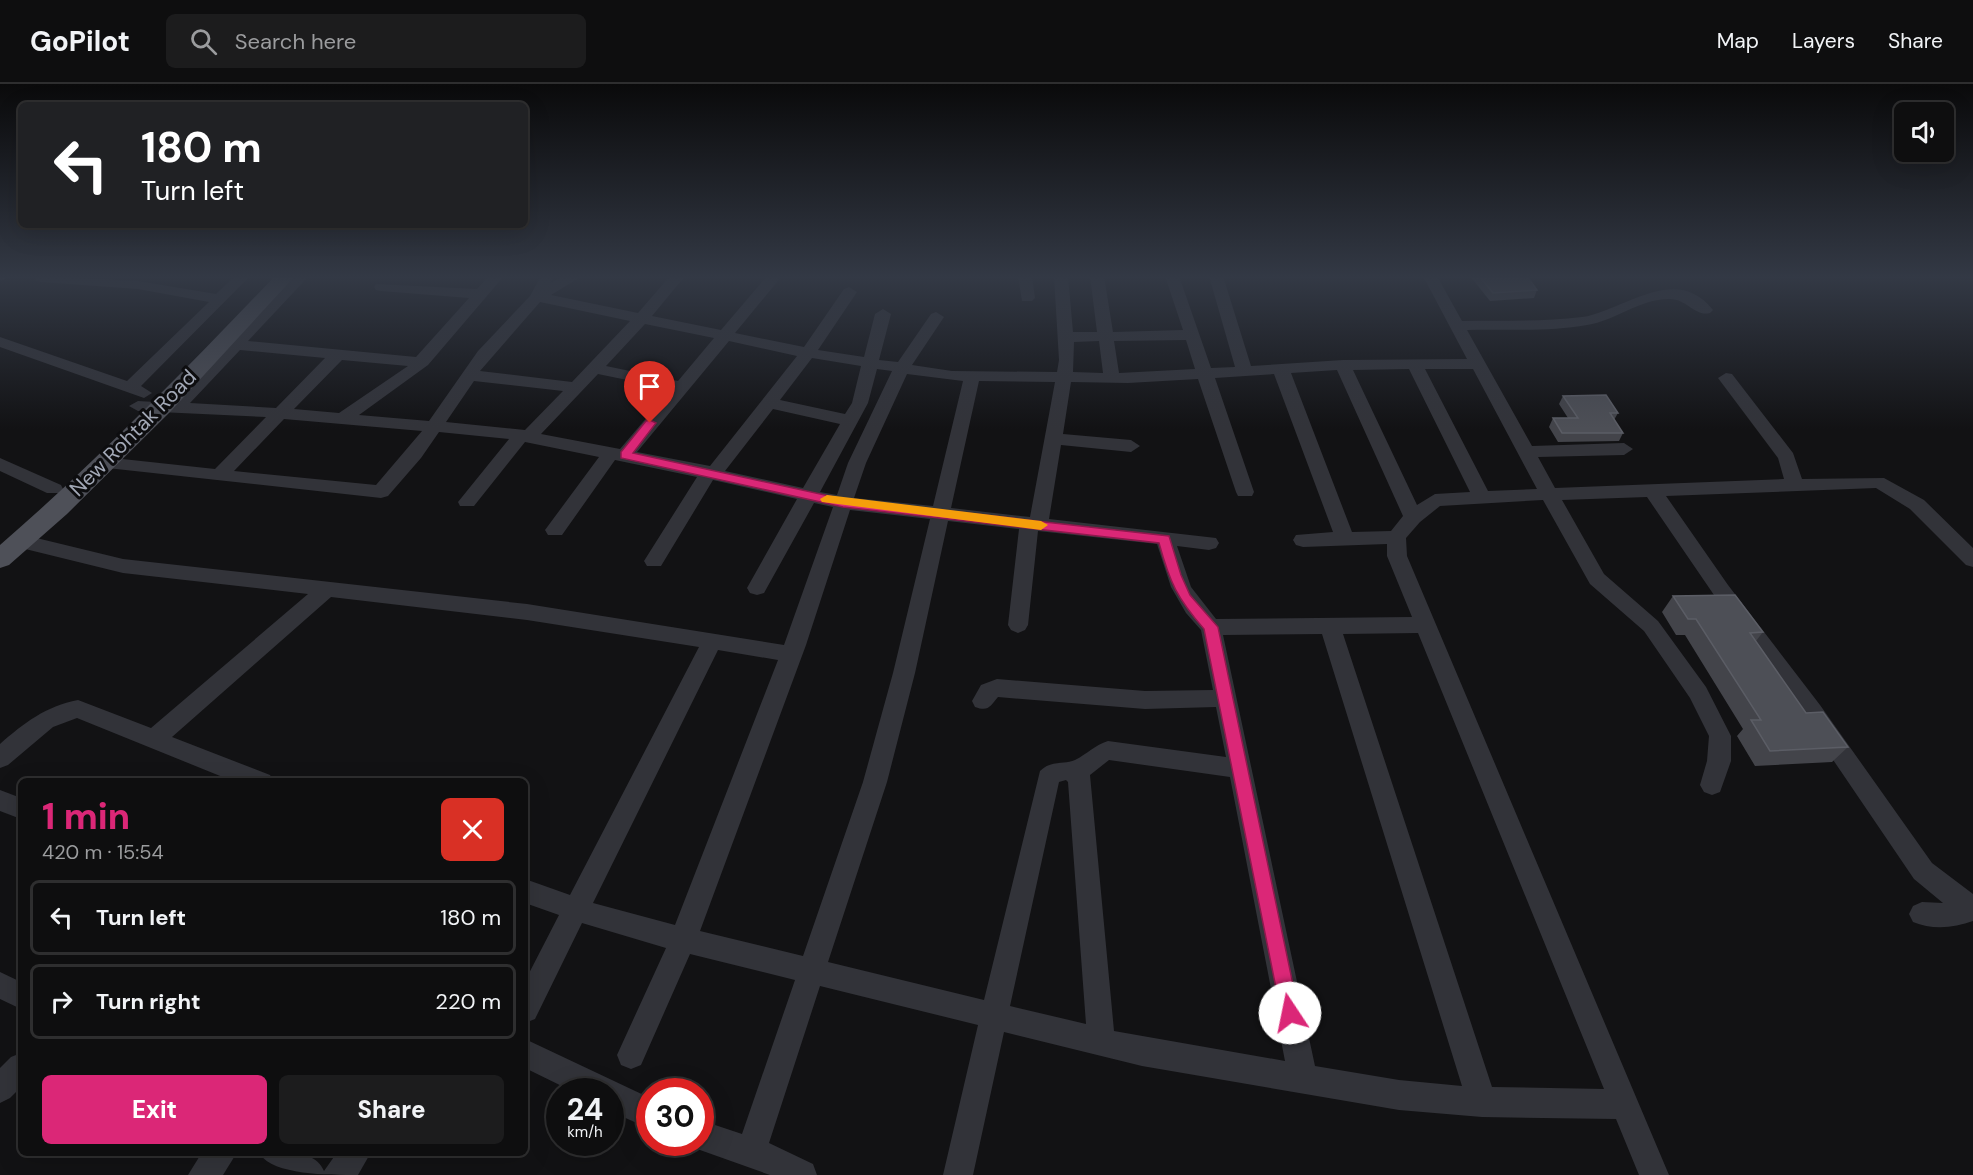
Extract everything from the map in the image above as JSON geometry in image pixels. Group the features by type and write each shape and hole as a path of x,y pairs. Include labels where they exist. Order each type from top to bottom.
{"main road":[{"name":"New Rohtak Road","path":"10,539 104,463 151,401 219,327"},
{"name":"New Rohtak Road","path":"0,559 10,539 54,489 231,327"}],"street":[{"path":"151,401 201,327"},
{"path":"151,401 235,345 253,327"},
{"path":"341,419 399,381 422,362 453,327"},
{"path":"104,463 381,492 435,427 469,375 491,345 508,327"},
{"path":"467,502 525,436 634,327"},
{"path":"680,327 808,353 972,376 1112,378 1343,365 1479,364"},
{"path":"555,530 618,454 732,327"},
{"path":"654,561 712,473 808,353 826,327"},
{"path":"757,588 860,404 880,327"},
{"path":"631,1055 683,940 791,654 857,463 902,368 929,327"},
{"path":"1018,625 1034,524 1065,377 1066,327"},
{"path":"1105,327 1112,378"},
{"path":"1189,327 1245,492"},
{"path":"1231,327 1244,370"},
{"path":"1459,327 1597,579 1651,626 1698,693 1720,736 1719,761 1712,785"},
{"path":"1067,337 1192,335"},
{"path":"0,342 151,401 525,436 712,473 843,503 1209,543"},
{"path":"235,345 336,356 422,362"},
{"path":"219,475 336,356"},
{"path":"1414,364 1482,497"},
{"path":"1343,365 1413,517"},
{"path":"594,368 680,386"},
{"path":"1280,368 1340,546"},
{"path":"469,375 576,387"},
{"path":"762,1162 813,972 875,782 904,673 972,376"},
{"path":"1726,378 1787,457 1795,485"},
{"path":"769,403 851,421"},
{"path":"1053,439 1131,446"},
{"path":"1528,452 1624,449"},
{"path":"0,464 54,489"},
{"path":"1396,544 1413,517 1435,500 1878,482 1893,487 1973,560"},
{"path":"1652,490 1720,590 1831,737 1923,871 1970,906 1964,912 1956,915 1922,914"},
{"path":"10,539 123,566 325,591 527,612 791,654"},
{"path":"1165,539 1174,575 1185,597 1211,627 1304,1080"},
{"path":"1303,540 1340,546 1396,544"},
{"path":"1396,544 1426,625 1654,1175"},
{"path":"155,738 325,591"},
{"path":"1211,627 1426,625"},
{"path":"1330,627 1482,1102"},
{"path":"528,1002 714,640"},
{"path":"983,701 989,691 997,688 1145,700 1227,698"},
{"path":"0,758 44,720 63,710 84,710 252,778"},
{"path":"958,1175 1048,778 1060,770 1076,772 1108,750 1241,769"},
{"path":"1076,772 1079,777 1101,1042"},
{"path":"0,800 18,808"},
{"path":"528,892 577,910 683,940 1101,1042 1304,1080 1399,1095 1482,1102 1625,1104"},
{"path":"0,985 18,994"},
{"path":"528,1054 576,1078"},
{"path":"0,1088 18,1070"},
{"path":"714,1141 762,1162 802,1175"},
{"path":"203,1175 219,1156"},
{"path":"278,1156 311,1175"},
{"path":"338,1175 353,1156"}],"building":[{"path":"1606,395 1618,413 1610,413 1623,433 1562,433 1553,418 1578,418 1563,396"},
{"path":"1735,595 1763,632 1750,633 1806,713 1823,712 1848,747 1770,751 1751,720 1761,720 1696,619 1688,619 1673,596"}],"slow traffic":[{"path":"827,499 843,503 1041,525"}],"route":[{"path":"650,423 625,455 843,503 1165,539 1174,575 1185,597 1211,627 1290,1013"}]}
